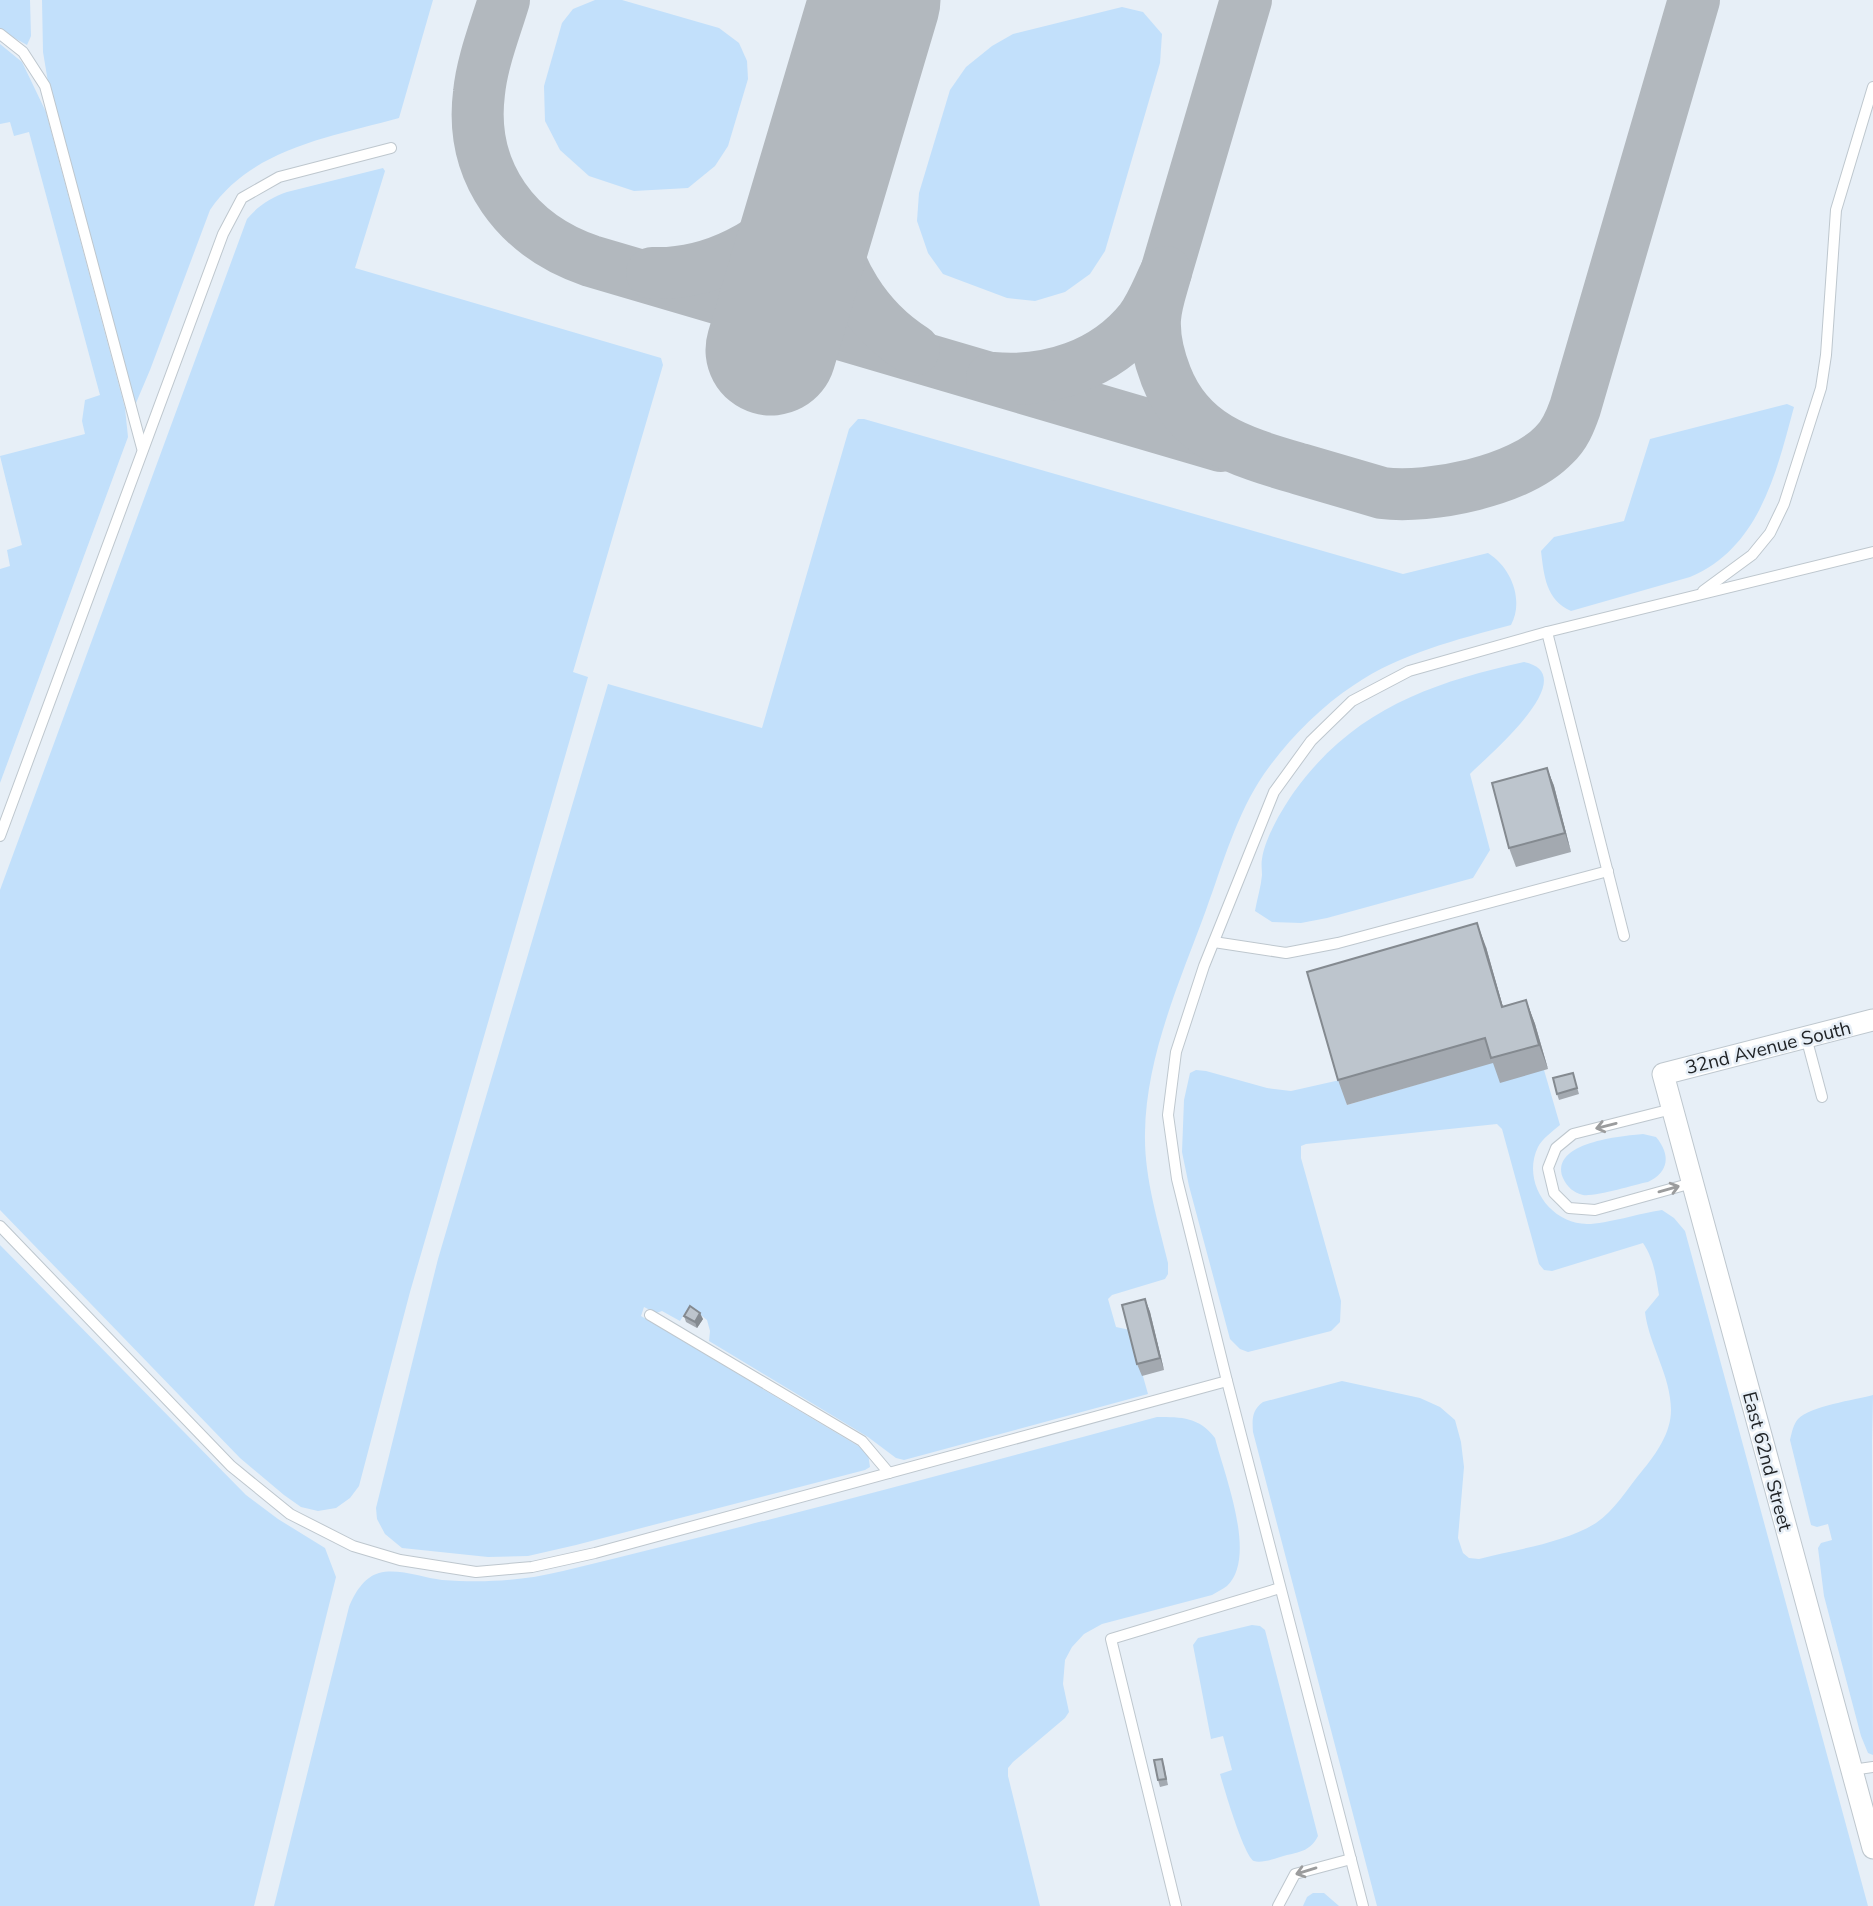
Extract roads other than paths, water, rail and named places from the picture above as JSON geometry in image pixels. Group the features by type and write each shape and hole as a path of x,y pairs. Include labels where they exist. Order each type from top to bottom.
{"street":[{"name":"32nd Avenue South","path":"1663,1074 1873,1020"},
{"name":"East 62nd Street","path":"1663,1074 1692,1183 1862,1769 1873,1849"}],"lane":[{"path":"0,34 23,52 45,86 142,448"},
{"path":"1693,597 1731,573 1752,555 1770,533 1784,504 1821,388 1826,355 1836,210 1873,87"},
{"path":"0,836 223,234 242,198 279,177 391,148"},
{"path":"1363,1906 1177,1179 1168,1115 1176,1052 1214,942 1273,792 1311,741 1352,701 1409,671 1547,632 1873,552"},
{"path":"1547,632 1624,936"},
{"path":"1214,942 1286,953 1338,943 1608,871"},
{"path":"1807,1037 1822,1097"},
{"path":"1672,1109 1573,1134 1556,1148 1548,1168 1554,1193 1569,1208 1595,1210 1692,1183"},
{"path":"0,1226 231,1466 290,1514 353,1546 400,1560 476,1572 532,1567 595,1553 1227,1381"},
{"path":"650,1315 862,1441 889,1473"},
{"path":"1176,1906 1111,1639 1280,1588"},
{"path":"1278,1906 1295,1874 1351,1859"}]}
